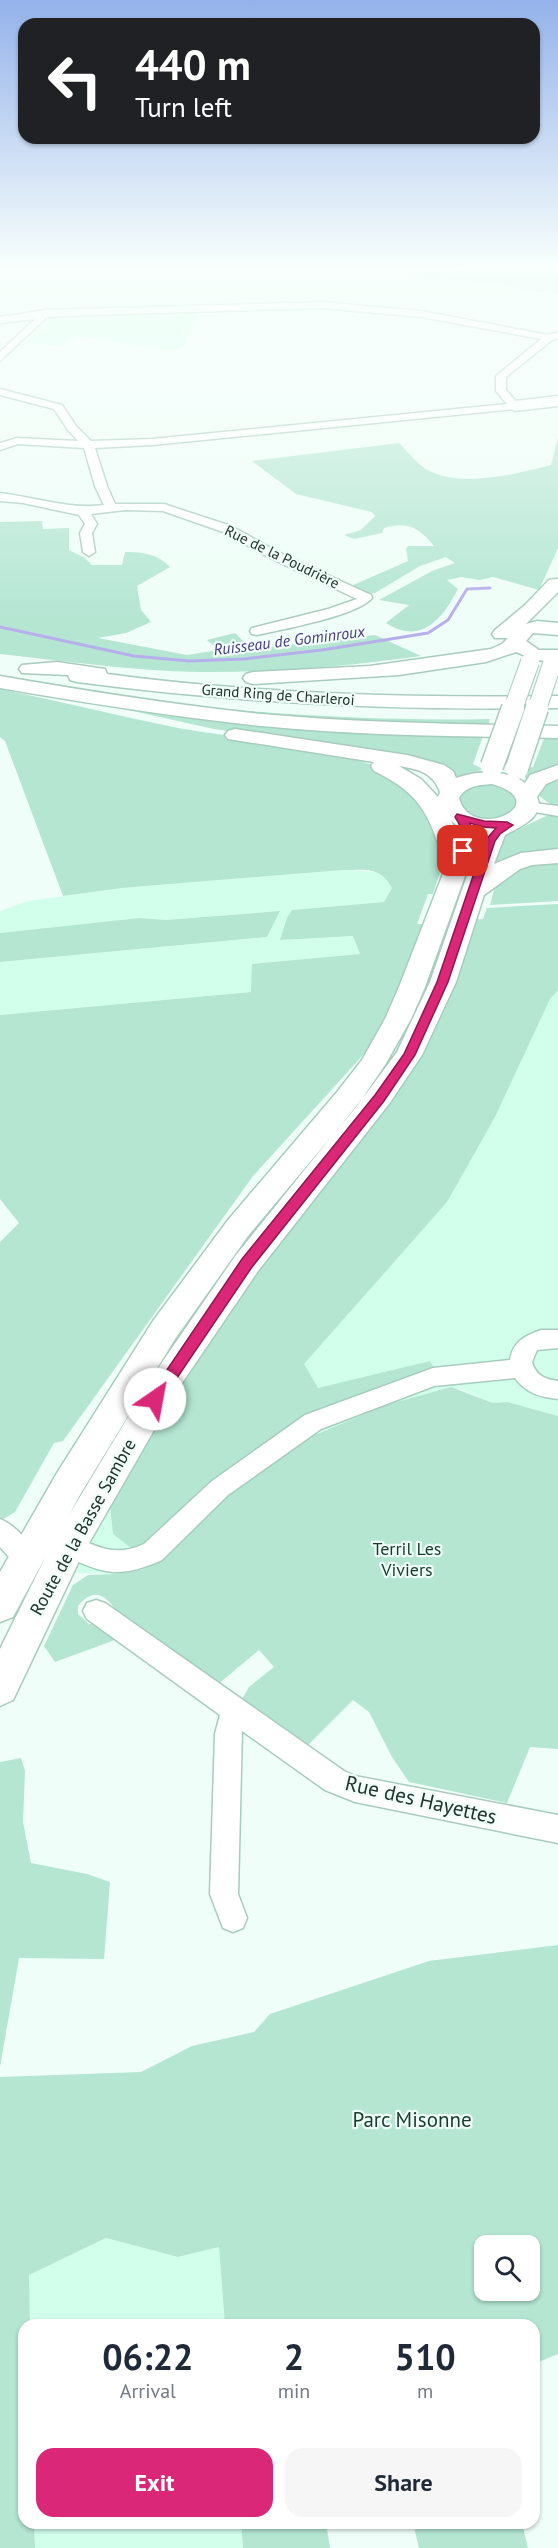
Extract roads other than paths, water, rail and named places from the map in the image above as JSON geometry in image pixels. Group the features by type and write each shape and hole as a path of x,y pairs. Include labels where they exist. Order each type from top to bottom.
{"highway":[{"path":"515,406 558,401"},
{"path":"487,772 524,652 519,634 541,623 556,580"},
{"path":"453,662 490,644 532,609 556,580"},
{"path":"534,628 558,629"},
{"path":"0,685 167,723 354,755 407,761 436,770 445,776 451,792 450,804 460,817 483,824 507,825 528,816 526,788 556,659 524,652 504,651 453,662 332,674 208,679 132,676 57,668 29,669"},
{"name":"Grand Ring de Charleroi","path":"0,664 122,682 278,696 444,702 558,702"},
{"name":"Grand Ring de Charleroi","path":"0,676 104,692 275,707 450,714 558,713"},
{"path":"0,685 126,704 264,720 449,730 558,732"},
{"path":"354,755 405,777 427,795 444,826 457,866"},
{"path":"526,788 558,771"},
{"path":"451,792 459,784 487,772 526,788"},
{"name":"Route de la Basse Sambre","path":"0,1605 25,1557 103,1426 164,1330 238,1228 347,1099 372,1065 398,1019 412,987 468,837 466,825 460,817"},
{"name":"Route de la Basse Sambre","path":"0,1688 69,1546 135,1431 223,1297 285,1214 380,1098 410,1055 443,982 490,841 496,831 507,825"},
{"path":"473,892 509,863 533,856 558,856"}],"street":[{"path":"501,384 501,391 515,406"},
{"path":"0,392 58,407 72,428 88,445 101,486 111,508"},
{"path":"0,447 18,441 88,445 152,442 515,406"},
{"name":"Rue de la Poudrière","path":"0,497 83,512 111,508 155,507 200,519 227,529 274,555 366,598 362,602 328,613 257,631"},
{"path":"83,512 91,524 86,533 89,552"},
{"path":"526,788 558,811"},
{"path":"558,1339 538,1339 529,1343 522,1350 520,1359 521,1368 532,1383 542,1388 558,1390"},
{"path":"69,1546 111,1564 135,1560 153,1552 220,1488 313,1422 433,1377 521,1368"},
{"path":"0,1530 25,1557"},
{"name":"Rue des Hayettes","path":"96,1611 335,1781 355,1789 558,1829"},
{"path":"233,1918 224,1894 224,1845 228,1734 235,1710"}],"waterway":[{"name":"Ruisseau de Gominroux","path":"0,627 134,656 189,661 243,659 322,650 428,633 448,620 467,589 490,588"}],"park label":[{"name":"Terril Les Viviers","path":"407,1559"},
{"name":"Parc Misonne","path":"412,2120"}]}
